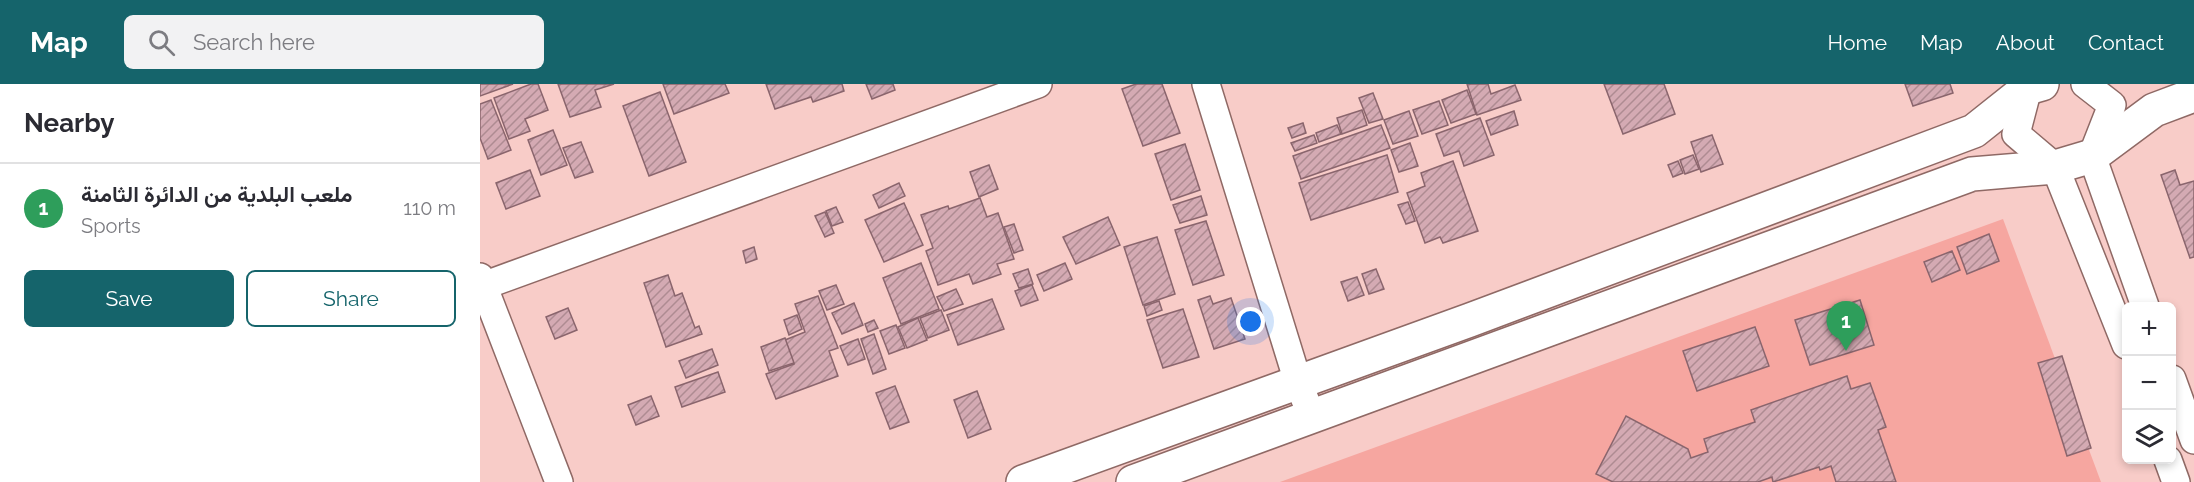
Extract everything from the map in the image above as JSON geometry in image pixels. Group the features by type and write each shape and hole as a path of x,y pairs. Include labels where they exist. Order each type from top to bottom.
{"street":[{"path":"559,482 481,283 1038,84"},
{"path":"1206,84 1298,382 1312,417"},
{"path":"2085,84 2112,105 2092,156 2144,302"},
{"path":"1023,482 1470,320 1974,131 2033,85"},
{"path":"2033,85 2016,134 2055,167 2122,333"},
{"path":"1133,482 1972,174 2055,167 2092,156 2154,110 2194,95"},
{"path":"2176,390 2194,440"},
{"path":"2170,464 2176,482"}],"shaded area":[{"path":"2003,219 2101,482 1280,482"}],"building":[{"path":"480,84 513,84 480,96"},
{"path":"531,84 538,84 548,110 525,119 530,131 509,139 494,98"},
{"path":"558,84 614,84 595,90 601,107 570,117"},
{"path":"663,84 725,84 729,93 674,114"},
{"path":"766,84 842,84 844,91 813,102 811,97 775,109"},
{"path":"866,84 893,84 895,90 872,99"},
{"path":"1136,84 1162,84 1180,133 1143,146 1122,89"},
{"path":"1467,84 1488,84 1491,94 1515,85 1521,100 1477,115"},
{"path":"1604,84 1664,84 1675,114 1623,134"},
{"path":"1905,84 1950,84 1953,93 1913,106"},
{"path":"1467,90 1476,114 1451,123 1442,100"},
{"path":"660,92 686,162 649,176 623,106"},
{"path":"1373,93 1383,119 1369,123 1359,98"},
{"path":"491,100 511,150 488,159 480,138 480,104"},
{"path":"1439,101 1448,125 1422,134 1413,110"},
{"path":"1362,110 1367,125 1342,134 1337,118"},
{"path":"1409,111 1418,136 1393,144 1384,120"},
{"path":"1514,111 1518,125 1491,135 1486,121"},
{"path":"1480,118 1494,155 1464,166 1459,151 1444,156 1436,134"},
{"path":"1303,123 1306,133 1292,138 1288,128"},
{"path":"1337,125 1341,134 1319,142 1316,133"},
{"path":"1381,125 1390,148 1301,179 1293,156"},
{"path":"553,130 567,165 541,175 528,140"},
{"path":"1314,135 1317,143 1295,151 1291,143"},
{"path":"1712,135 1723,164 1701,172 1691,142"},
{"path":"581,142 593,172 575,178 563,148"},
{"path":"1410,143 1418,166 1399,172 1391,150"},
{"path":"1185,144 1200,190 1171,200 1155,154"},
{"path":"1387,155 1398,192 1311,220 1299,183"},
{"path":"1693,155 1699,169 1685,174 1680,160"},
{"path":"1453,161 1478,231 1443,243 1440,237 1425,243 1407,193 1425,186 1421,173"},
{"path":"1678,161 1683,173 1673,177 1668,165"},
{"path":"989,165 998,189 979,197 970,172"},
{"path":"530,170 540,196 506,209 496,183"},
{"path":"2175,170 2180,185 2194,181 2194,257 2190,258 2161,175"},
{"path":"899,183 905,196 879,208 873,195"},
{"path":"1201,196 1207,215 1180,223 1173,205"},
{"path":"980,198 987,217 998,213 1014,259 997,264 1001,274 973,284 969,274 938,285 926,251 933,248 921,215 948,206 949,209"},
{"path":"1408,202 1415,221 1406,224 1398,205"},
{"path":"904,203 923,245 884,262 865,220"},
{"path":"836,207 843,222 832,226 826,211"},
{"path":"825,212 834,233 825,237 815,216"},
{"path":"1108,217 1120,245 1076,264 1063,237"},
{"path":"1206,221 1224,275 1193,285 1175,230"},
{"path":"1014,224 1023,250 1014,253 1004,227"},
{"path":"1989,234 1999,261 1967,274 1957,247"},
{"path":"1157,237 1175,294 1143,305 1124,247"},
{"path":"754,247 757,259 746,263 743,251"},
{"path":"1952,251 1960,270 1932,282 1924,262"},
{"path":"921,263 939,309 901,324 883,278"},
{"path":"1065,263 1072,279 1044,291 1037,275"},
{"path":"1028,269 1033,284 1019,288 1013,274"},
{"path":"1376,269 1384,289 1369,294 1362,274"},
{"path":"668,275 675,296 682,293 695,328 699,326 702,334 666,347 644,283"},
{"path":"1357,277 1364,295 1348,301 1341,282"},
{"path":"836,285 844,304 827,310 819,291"},
{"path":"1032,285 1038,300 1021,306 1015,291"},
{"path":"956,289 963,304 944,311 937,297"},
{"path":"818,296 838,348 829,351 838,376 776,399 766,374 794,364 785,340 805,332 795,304"},
{"path":"1210,296 1213,304 1231,298 1245,339 1214,349 1198,300"},
{"path":"992,299 1004,329 958,345 947,315"},
{"path":"1860,300 1874,345 1810,365 1795,320"},
{"path":"1159,301 1162,310 1147,316 1144,306"},
{"path":"854,303 863,325 842,334 832,313"},
{"path":"568,308 577,330 555,339 546,317"},
{"path":"1183,309 1199,357 1163,368 1147,320"},
{"path":"941,310 949,330 928,338 920,318"},
{"path":"797,315 802,329 789,335 784,320"},
{"path":"918,318 927,340 907,348 898,327"},
{"path":"874,320 878,328 868,332 865,324"},
{"path":"896,325 905,348 889,354 880,331"},
{"path":"1755,327 1769,366 1697,391 1683,351"},
{"path":"874,334 886,369 873,374 861,339"},
{"path":"785,338 794,363 769,371 761,347"},
{"path":"858,339 865,359 848,365 840,346"},
{"path":"712,349 718,365 686,378 679,361"},
{"path":"2062,356 2091,448 2067,456 2038,363"},
{"path":"718,372 725,392 682,407 675,387"},
{"path":"1847,376 1851,389 1870,383 1886,427 1878,430 1896,482 1836,482 1831,466 1820,470 1819,467 1773,482 1772,477 1758,482 1613,482 1596,474 1626,416 1688,449 1691,458 1708,452 1704,439 1755,422 1751,410"},
{"path":"895,386 909,422 890,429 876,393"},
{"path":"977,391 991,429 968,438 954,400"},
{"path":"651,396 659,416 636,425 628,405"}],"place":[{"name":"ملعب البلدية من الدائرة الثامنة","path":"1846,351"}]}
